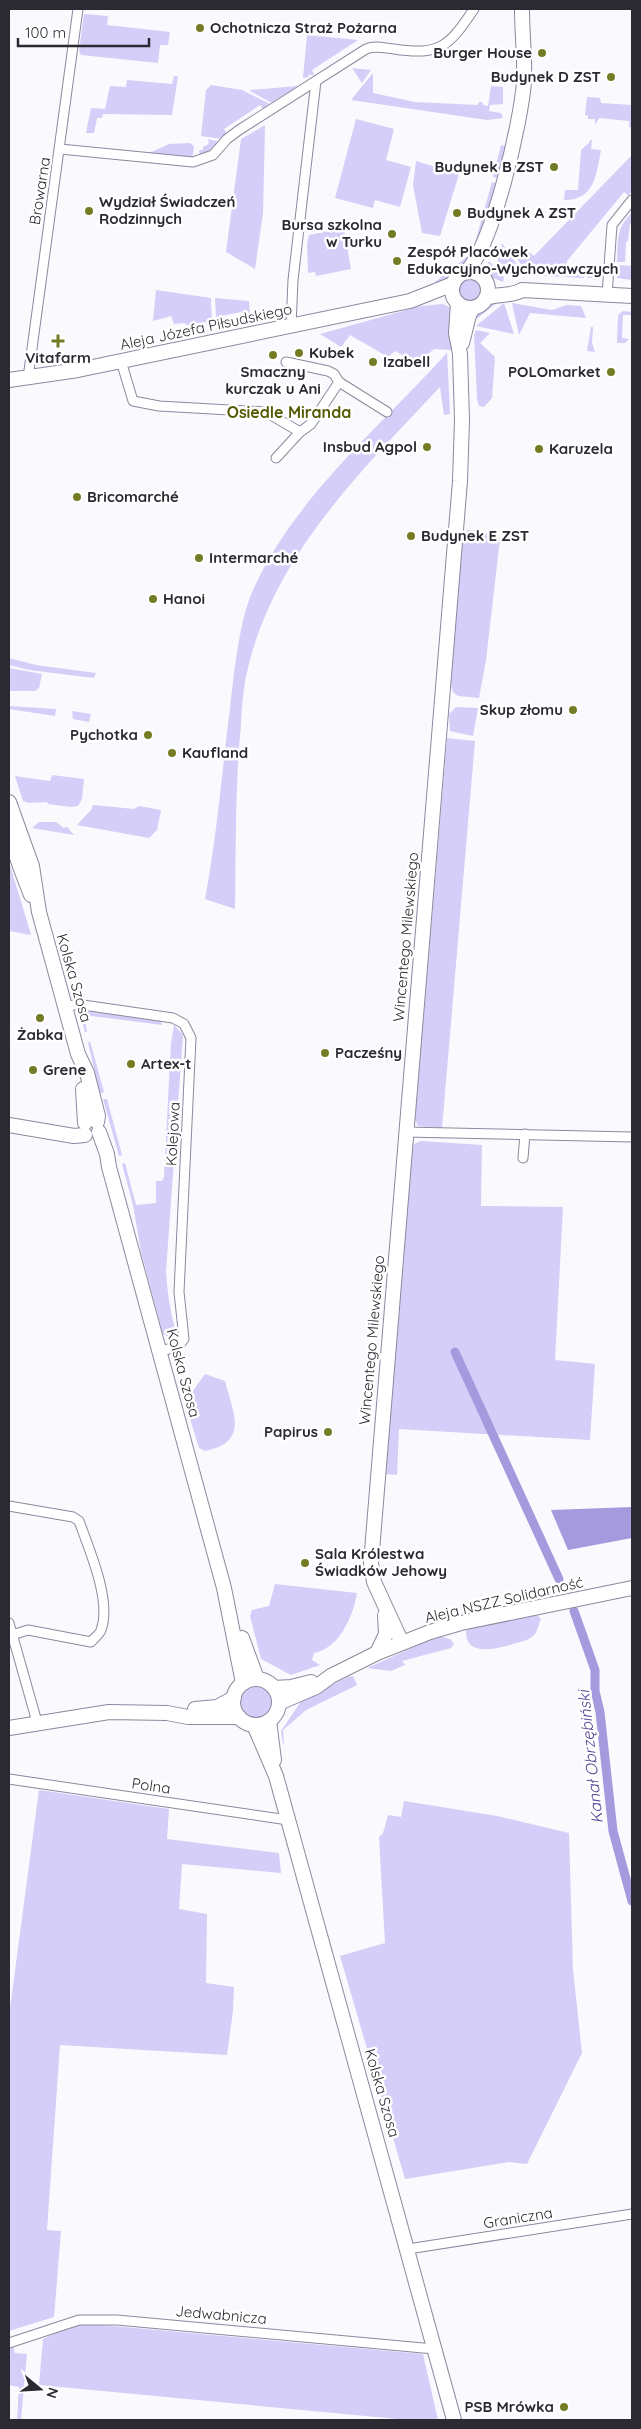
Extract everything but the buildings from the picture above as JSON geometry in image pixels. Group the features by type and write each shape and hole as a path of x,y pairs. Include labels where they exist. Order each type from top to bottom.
{"street":[{"name":"Browarna","path":"28,378 78,9"},
{"path":"60,149 193,162 206,159 239,130 371,47 415,52 448,44 458,34 474,9"},
{"path":"522,9 525,52 524,83 518,122 490,228 485,280 488,290 486,298 481,304 473,308 465,307 457,302 452,293 453,284 458,276 466,272 476,273 485,280 516,286 522,290 632,296"},
{"path":"525,52 532,21 531,9"},
{"path":"291,326 294,280 316,81"},
{"path":"607,294 612,225 632,199"},
{"path":"466,272 490,228"},
{"name":"Aleja Józefa Piłsudskiego","path":"9,380 121,361 291,326 410,300 453,284"},
{"path":"486,298 493,295 516,294 522,290"},
{"name":"Aleja Józefa Piłsudskiego","path":"410,300 447,299 457,302"},
{"name":"Wincentego Milewskiego","path":"402,1643 384,1610 374,1582 371,1563 460,481 462,420 460,354 456,333 457,302"},
{"name":"Wincentego Milewskiego","path":"460,354 469,315 473,308"},
{"path":"121,361 133,401 159,406 266,412 300,432"},
{"path":"286,362 328,371 334,374 339,382 387,412"},
{"path":"276,458 300,432 311,424 339,382"},
{"name":"Kolska Szosa","path":"9,802 32,866 39,912 78,1054 87,1074 98,1116 91,1130 109,1167 224,1588 244,1684"},
{"name":"Kolejowa","path":"65,1008 76,1004 174,1018 184,1024 190,1035 179,1292 184,1339 179,1345 160,1352"},
{"path":"9,1125 74,1136 91,1130"},
{"path":"405,1132 632,1137"},
{"path":"523,1158 525,1134"},
{"path":"9,1506 73,1517 80,1521 94,1562 104,1605 101,1631 91,1642 28,1630 12,1635"},
{"name":"Kolska Szosa","path":"224,1588 257,1680"},
{"name":"Aleja NSZZ Solidarność","path":"279,1703 316,1687 331,1676 377,1653 461,1623 632,1588"},
{"name":"Wincentego Milewskiego","path":"377,1653 386,1634 384,1610"},
{"path":"9,1623 37,1722"},
{"name":"Aleja NSZZ Solidarność","path":"274,1688 291,1687 331,1676"},
{"path":"257,1680 274,1688 279,1703 276,1713 269,1721 254,1725 246,1723 239,1717 234,1708 234,1698 237,1690 244,1684 257,1680"},
{"path":"9,1728 37,1722 110,1712 168,1713 210,1708 224,1704 234,1698"},
{"path":"168,1713 188,1717 239,1717"},
{"name":"Kolska Szosa","path":"269,1721 276,1776 454,2420"},
{"name":"Kolska Szosa","path":"254,1725 276,1776"},
{"name":"Polna","path":"9,1779 288,1820"},
{"name":"Graniczna","path":"408,2249 632,2214"},
{"name":"Jedwabnicza","path":"9,2343 78,2320 117,2320 434,2348"}],"shaded area":[{"path":"84,14 108,16 107,25 170,32 168,45 160,45 158,63 81,55 79,51"},
{"path":"307,35 358,40 312,70 314,75 308,75 309,77 303,78"},
{"path":"352,68 371,70 362,83"},
{"path":"373,73 373,93 415,102 478,105 479,102 482,102 483,105 488,106 491,86 503,87 503,104 490,105 489,111 501,113 503,118 487,120 351,100"},
{"path":"174,76 178,76 172,115 103,114 102,118 97,118 94,133 86,133 91,108 105,109 110,86 126,87 127,80 172,84"},
{"path":"211,85 242,90 270,104 263,109 260,105 224,129 227,134 221,139 201,136 206,90"},
{"path":"298,86 272,103 250,91 250,90"},
{"path":"587,97 600,98 601,103 632,105 632,128 629,127 629,121 599,118 595,125 595,119 588,119 588,116 585,115"},
{"path":"356,119 394,129 386,160 411,167 400,207 375,200 373,208 335,198"},
{"path":"265,125 263,213 255,269 226,252 241,139"},
{"path":"208,139 220,142 214,150 200,157 199,150 203,150 203,147 209,144"},
{"path":"592,140 591,149 601,150 592,184 582,196 564,200 565,190 578,190 581,150"},
{"path":"190,143 194,146 193,155 189,158 147,154 169,144"},
{"path":"501,145 507,147 498,178 493,177"},
{"path":"632,155 632,188 629,196 624,192 567,261 566,272 584,272 584,278 528,275 513,252 514,248 529,252 534,256"},
{"path":"416,161 459,174 440,236 422,233 413,185"},
{"path":"492,182 496,183 483,232 473,250"},
{"path":"632,213 632,223 630,224 628,241 626,242 625,262 617,262 620,229"},
{"path":"344,228 351,269 316,276 315,272 308,273 307,244 309,235"},
{"path":"502,243 525,276 511,275 497,263"},
{"path":"469,255 466,266 457,270 436,288 435,282"},
{"path":"489,261 504,277 503,282 491,277 487,267"},
{"path":"598,265 604,266 602,277 587,278 588,273 597,273"},
{"path":"617,265 632,266 632,280 617,278"},
{"path":"470,276 479,280 483,289 479,298 470,302 461,298 457,289 461,280"},
{"path":"156,290 211,298 212,325 207,326 206,322 186,325 185,323 174,324 171,316 153,321"},
{"path":"215,298 249,301 250,316 248,317 246,311 216,317"},
{"path":"502,299 470,324 483,308"},
{"path":"504,303 514,334 476,326"},
{"path":"512,303 552,310 567,305 581,306 586,318 530,313 519,335"},
{"path":"443,304 451,308 452,350 434,349 417,363 395,351 388,357 350,335 341,347 320,334 421,306"},
{"path":"623,311 632,312 632,315 623,315 622,338 629,339 625,343 617,343 618,315"},
{"path":"591,327 593,327 592,343 595,352 587,351"},
{"path":"476,330 490,333 480,343 495,357 492,398 484,407 479,406 477,399 474,335"},
{"path":"447,351 450,414 444,415 440,387 381,450 324,517 299,553 277,590 260,630 247,672 242,705 237,794 235,909 205,899 216,827 233,680 244,617 253,590 291,524 315,494"},
{"path":"468,530 478,530 500,539 486,660 479,698 458,696 453,692 451,685 462,533"},
{"path":"9,658 36,665 96,673 94,678 29,670 9,665"},
{"path":"9,668 42,674 39,688 35,691 9,691"},
{"path":"9,706 56,709 55,716 9,709"},
{"path":"456,707 478,708 473,736 450,731 449,714"},
{"path":"72,711 91,714 89,722 73,719"},
{"path":"447,738 475,741 442,1128 418,1126 415,1119"},
{"path":"52,775 84,779 82,799 78,806 71,807 48,804 47,802 29,803 23,801 15,776 50,781"},
{"path":"93,805 134,809 139,806 161,810 157,830 149,838 77,825 91,810"},
{"path":"39,822 56,822 64,828 67,827 74,835 32,828"},
{"path":"9,862 29,928 31,935 9,931"},
{"path":"84,1011 161,1020 162,1025 84,1015 87,1032 85,1032 80,1013"},
{"path":"174,1025 183,1035 166,1271 175,1329 169,1337 163,1334 141,1252 133,1205 122,1164 125,1163 136,1205 156,1203 156,1181 162,1181 164,1177 171,1043"},
{"path":"90,1041 104,1092 100,1094 88,1043"},
{"path":"103,1099 107,1099 122,1155 119,1156"},
{"path":"421,1141 482,1145 481,1206 563,1207 555,1360 595,1364 590,1440 399,1429 397,1475 385,1474 412,1152 414,1144"},
{"path":"205,1374 225,1381 235,1425 228,1441 219,1447 205,1451 199,1448 185,1402"},
{"path":"632,1507 632,1538 568,1550 551,1510"},
{"path":"275,1584 357,1593 344,1630 331,1645 314,1653 312,1660 320,1665 291,1675 261,1659 250,1616 252,1610 269,1606"},
{"path":"537,1615 541,1619 536,1632 524,1641 496,1648 482,1649 475,1648 467,1639 466,1630"},
{"path":"439,1636 450,1639 454,1644 451,1648 402,1661 405,1665 391,1671 367,1668"},
{"path":"353,1676 357,1685 306,1710 283,1730 283,1744 281,1731 302,1700"},
{"path":"256,1686 262,1687 267,1691 271,1696 271,1708 267,1713 262,1717 256,1718 250,1717 245,1713 241,1708 240,1702 241,1696 245,1691 250,1687"},
{"path":"39,1790 169,1809 167,1839 279,1853 281,1873 182,1864 179,1909 207,1914 206,1983 234,1987 227,2055 60,2045 47,2230 61,2231 54,2317 9,2331 9,2016"},
{"path":"404,1801 497,1816 569,1833 573,1970 582,2053 527,2164 509,2162 405,2179 340,1956 385,1943 379,1837 383,1833 388,1815 401,1817"},
{"path":"91,2324 423,2354 438,2420 408,2420 39,2385 43,2339 72,2326"},
{"path":"13,2346 15,2353 27,2354 21,2420 17,2420 19,2387 9,2385 9,2347"}],"waterway":[{"name":"Kanał Obrzębiński","path":"455,1352 559,1579"},
{"name":"Kanał Obrzębiński","path":"574,1611 595,1670 595,1691 600,1712 613,1831 632,1901"}],"place":[{"name":"Ochotnicza Straż Pożarna","path":"200,28"},
{"name":"Burger House","path":"542,53"},
{"name":"Budynek D ZST","path":"611,77"},
{"name":"Budynek B ZST","path":"554,167"},
{"name":"Wydział Świadczeń Rodzinnych","path":"89,211"},
{"name":"Budynek A ZST","path":"457,213"},
{"name":"Bursa szkolna w Turku","path":"392,234"},
{"name":"Zespół Placówek Edukacyjno-Wychowawczych","path":"397,261"},
{"name":"Vitafarm","path":"58,341"},
{"name":"Kubek","path":"299,353"},
{"name":"Smaczny kurczak u Ani","path":"273,355"},
{"name":"Izabell","path":"373,362"},
{"name":"POLOmarket","path":"611,372"},
{"name":"Insbud Agpol","path":"427,447"},
{"name":"Karuzela","path":"539,449"},
{"name":"Bricomarché","path":"77,497"},
{"name":"Budynek E ZST","path":"411,536"},
{"name":"Intermarché","path":"199,558"},
{"name":"Hanoi","path":"153,599"},
{"name":"Skup złomu","path":"573,710"},
{"name":"Pychotka","path":"148,735"},
{"name":"Kaufland","path":"172,753"},
{"name":"Żabka","path":"40,1018"},
{"name":"Pacześny","path":"325,1053"},
{"name":"Artex-t","path":"131,1064"},
{"name":"Grene","path":"33,1070"},
{"name":"Papirus","path":"328,1432"},
{"name":"Sala Królestwa Świadków Jehowy","path":"305,1563"},
{"name":"PSB Mrówka","path":"564,2407"}],"district":[{"name":"Osiedle Miranda","path":"289,412"}]}
